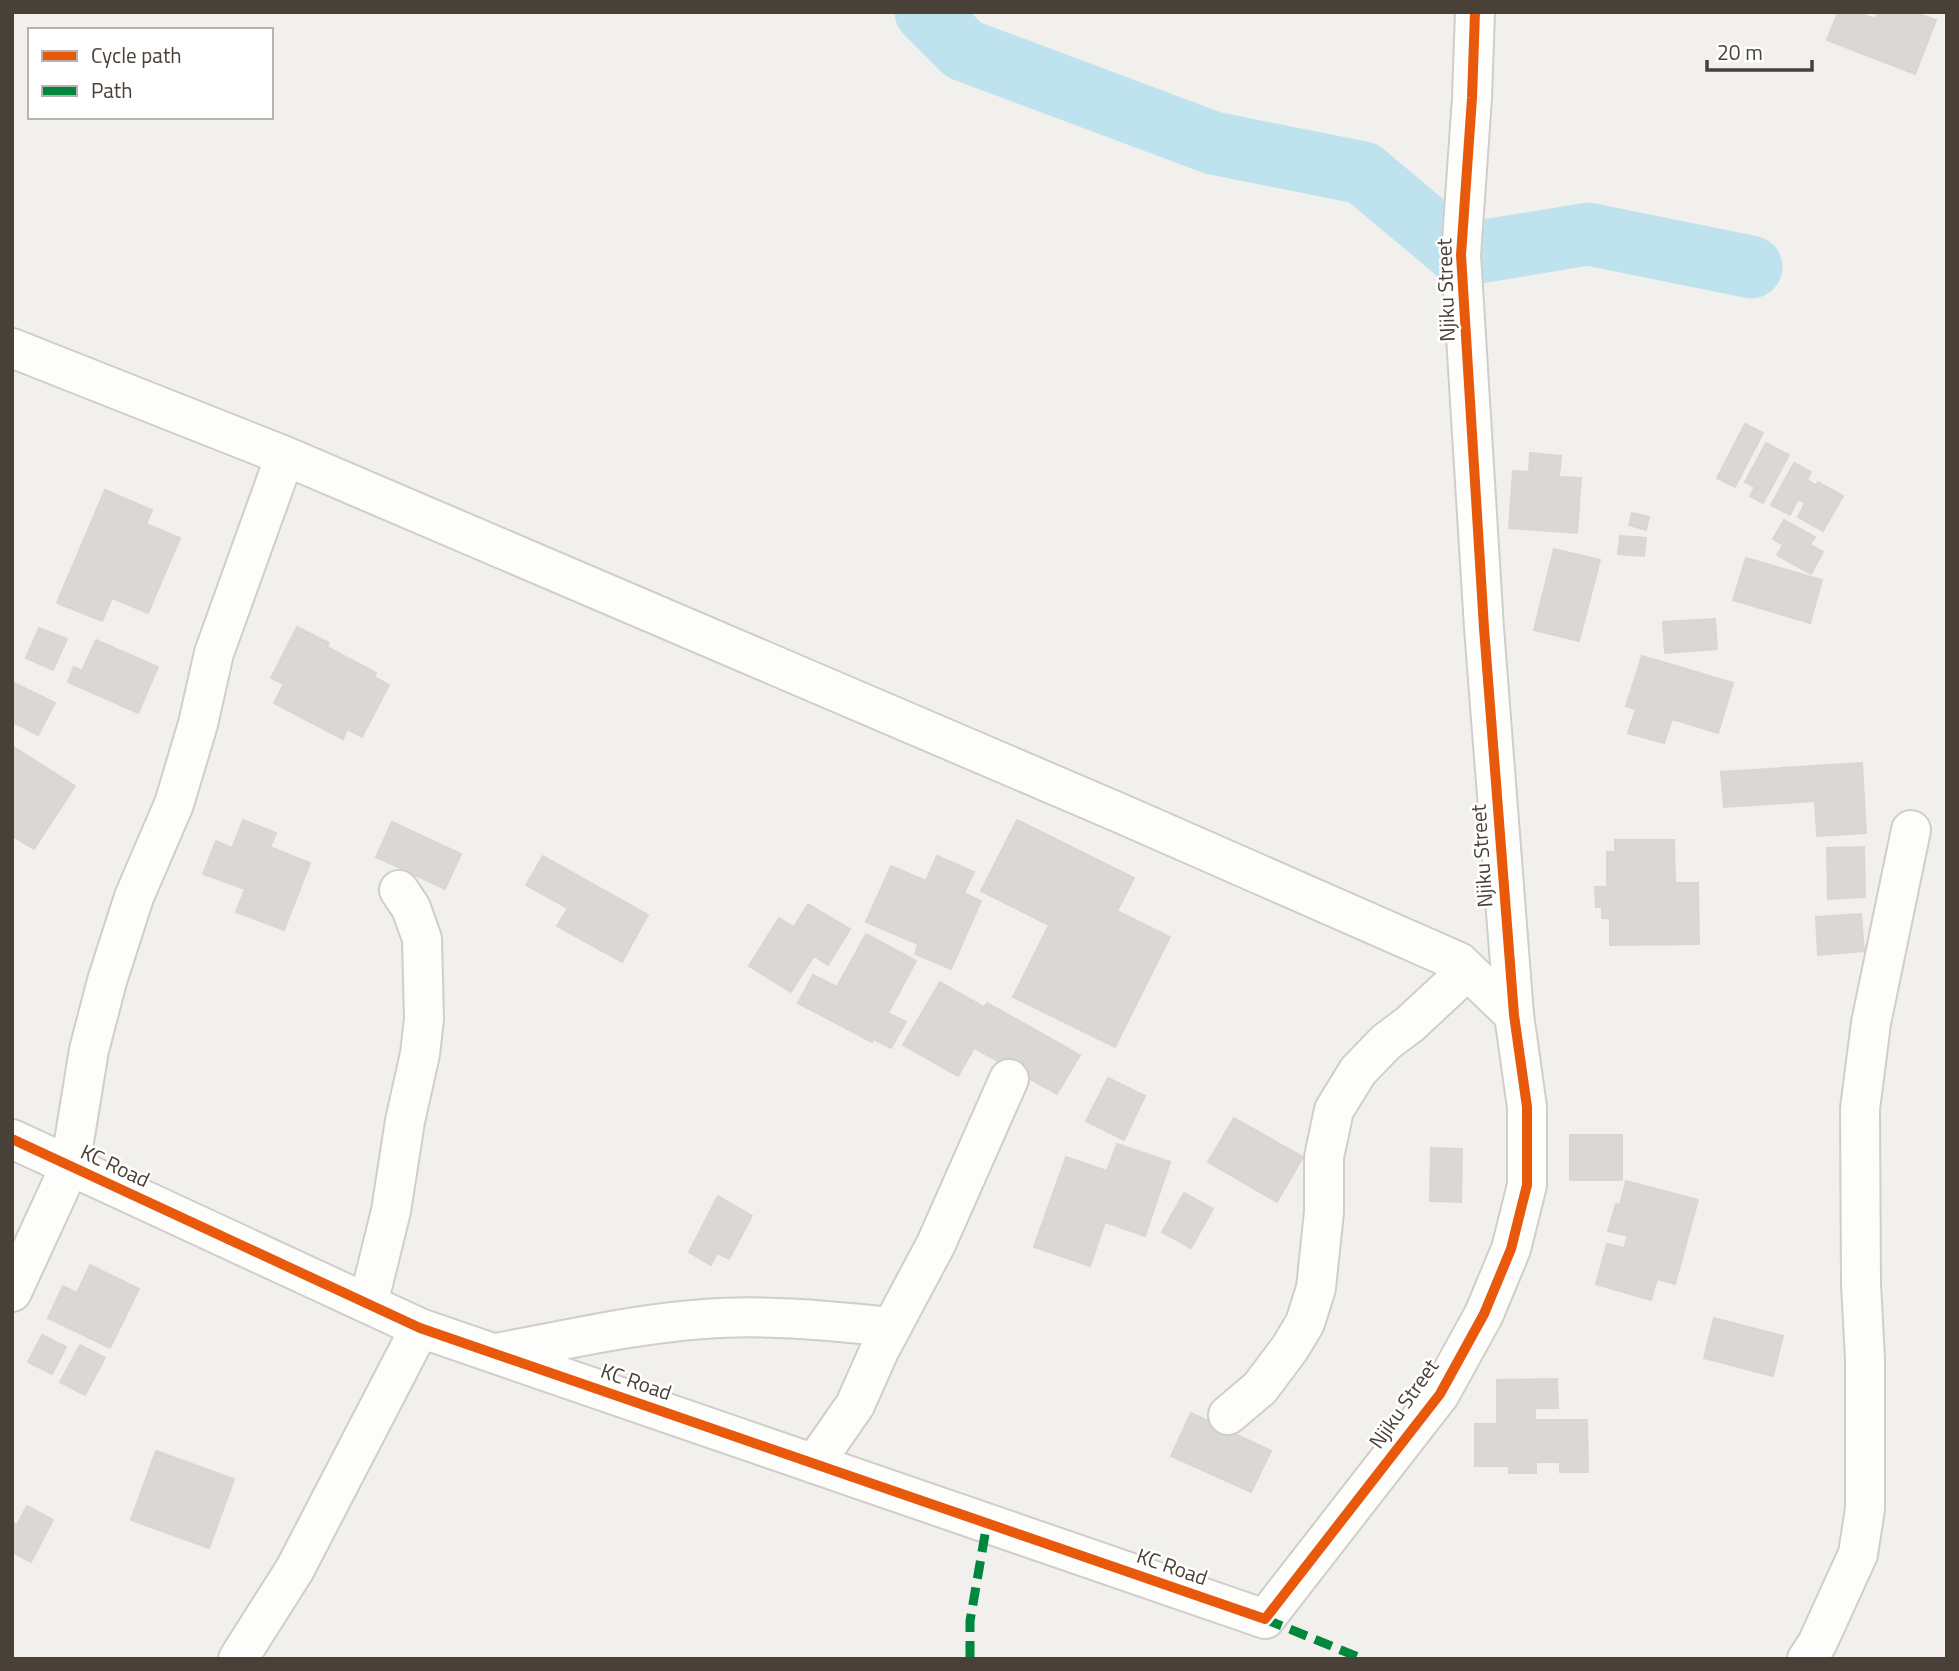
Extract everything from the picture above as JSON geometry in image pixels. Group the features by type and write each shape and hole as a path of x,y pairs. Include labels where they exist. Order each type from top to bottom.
{"street":[{"name":"Njiku Street","path":"1265,1619 1440,1394 1483,1314 1511,1249 1527,1185 1527,1107 1514,1015 1483,628 1461,255 1475,12"},
{"path":"12,348 285,456 1110,808 1459,962 1514,1015"},
{"path":"12,1292 70,1166 89,1050 107,981 134,897 174,804 198,724 214,653 285,456"},
{"path":"1807,1659 1817,1644 1858,1554 1865,1509 1860,1109 1871,1023 1911,830"},
{"path":"368,1304 391,1211 424,1019 422,939 411,908 399,890"},
{"path":"1228,1415 1260,1388 1305,1323 1316,1288 1324,1212 1324,1157 1334,1110 1358,1071 1467,971"},
{"path":"814,1464 855,1405 936,1244 1009,1079"},
{"name":"KC Road","path":"12,1139 419,1328 1265,1619"},
{"path":"495,1354 621,1329 703,1319 764,1317 892,1327"},
{"path":"238,1659 295,1569 419,1328"}],"building":[{"path":"1838,12 1857,12 1875,19 1878,12 1914,12 1936,20 1915,74 1827,40"},
{"path":"1745,424 1763,433 1735,487 1717,478"},
{"path":"1766,443 1789,455 1763,503 1750,496 1755,487 1745,482"},
{"path":"1530,453 1561,456 1559,477 1581,478 1577,533 1509,528 1513,471 1529,472"},
{"path":"1794,463 1811,472 1807,480 1816,485 1818,482 1843,496 1823,531 1798,517 1805,503 1798,499 1790,515 1771,505"},
{"path":"105,490 152,510 146,524 180,538 148,613 112,598 102,621 57,603"},
{"path":"1632,513 1649,517 1646,530 1629,525"},
{"path":"1784,520 1815,537 1810,545 1823,552 1811,574 1777,555 1783,545 1773,539"},
{"path":"1620,536 1646,538 1644,556 1618,554"},
{"path":"1554,549 1600,560 1579,641 1534,630"},
{"path":"1746,558 1822,580 1810,623 1733,600"},
{"path":"1715,619 1717,649 1665,653 1663,622"},
{"path":"297,627 329,643 327,647 376,673 374,677 389,685 362,737 347,729 343,739 274,703 284,684 271,678"},
{"path":"39,628 67,639 53,670 26,658"},
{"path":"96,640 158,667 138,713 68,682 74,667 82,671"},
{"path":"1642,656 1733,683 1718,733 1672,719 1664,743 1628,733 1636,709 1626,706"},
{"path":"12,682 55,703 38,735 12,722"},
{"path":"12,746 75,786 34,849 12,836"},
{"path":"1862,763 1866,833 1817,836 1815,801 1724,807 1721,772"},
{"path":"243,820 276,833 270,847 310,863 284,930 236,912 245,889 203,874 216,841 232,848"},
{"path":"1017,820 1134,878 1117,911 1170,937 1115,1047 1013,997 1049,925 981,891"},
{"path":"392,822 461,854 445,889 376,857"},
{"path":"1615,840 1674,840 1675,883 1698,883 1699,944 1610,945 1610,918 1602,918 1602,907 1596,907 1595,887 1607,887 1607,852 1615,852"},
{"path":"1864,847 1865,897 1828,899 1827,848"},
{"path":"543,856 648,915 622,962 557,926 568,908 526,885"},
{"path":"937,856 974,872 964,893 981,901 951,969 915,954 918,944 866,922 891,866 926,881"},
{"path":"808,904 850,929 828,965 814,956 791,992 749,966 779,918 794,927"},
{"path":"1861,914 1864,951 1818,955 1816,917"},
{"path":"866,934 916,961 888,1013 906,1022 891,1048 873,1039 872,1042 798,1003 813,975 837,987"},
{"path":"940,982 984,1007 987,1003 1080,1055 1057,1094 974,1048 958,1076 903,1045"},
{"path":"1108,1078 1145,1096 1124,1140 1086,1121"},
{"path":"1234,1118 1303,1157 1277,1202 1208,1162"},
{"path":"1570,1135 1622,1135 1622,1180 1570,1180"},
{"path":"1117,1144 1170,1162 1145,1236 1105,1222 1090,1266 1034,1247 1066,1157 1107,1171"},
{"path":"1431,1148 1462,1149 1461,1202 1430,1201"},
{"path":"1626,1181 1698,1200 1675,1284 1657,1279 1651,1300 1596,1284 1607,1244 1624,1248 1628,1236 1608,1231 1616,1204 1620,1205"},
{"path":"1184,1193 1213,1209 1191,1248 1162,1232"},
{"path":"718,1196 752,1216 729,1259 717,1253 711,1265 689,1252"},
{"path":"90,1265 139,1289 110,1348 48,1318 63,1286 77,1293"},
{"path":"1714,1318 1783,1336 1773,1376 1704,1358"},
{"path":"42,1335 66,1347 52,1374 28,1362"},
{"path":"80,1345 105,1358 85,1395 60,1382"},
{"path":"1557,1379 1558,1408 1535,1408 1535,1420 1587,1420 1588,1472 1560,1472 1560,1462 1536,1462 1536,1473 1509,1473 1509,1466 1475,1466 1475,1424 1497,1424 1497,1380"},
{"path":"1191,1413 1271,1451 1251,1492 1171,1456"},
{"path":"156,1451 234,1479 209,1548 131,1520"},
{"path":"27,1506 53,1520 31,1562 12,1552 12,1522 17,1525"}],"waterway":[{"path":"926,12 964,50 1213,143 1363,173 1461,255 1588,234 1751,267"}],"marked path":[{"path":"970,1659 970,1621 987,1523"},
{"path":"1265,1619 1363,1659"}],"cycle path":[{"path":"12,1139 420,1328 1265,1619 1440,1394 1484,1314 1511,1249 1527,1185 1527,1107 1514,1015 1484,628 1461,255 1475,12"}]}
